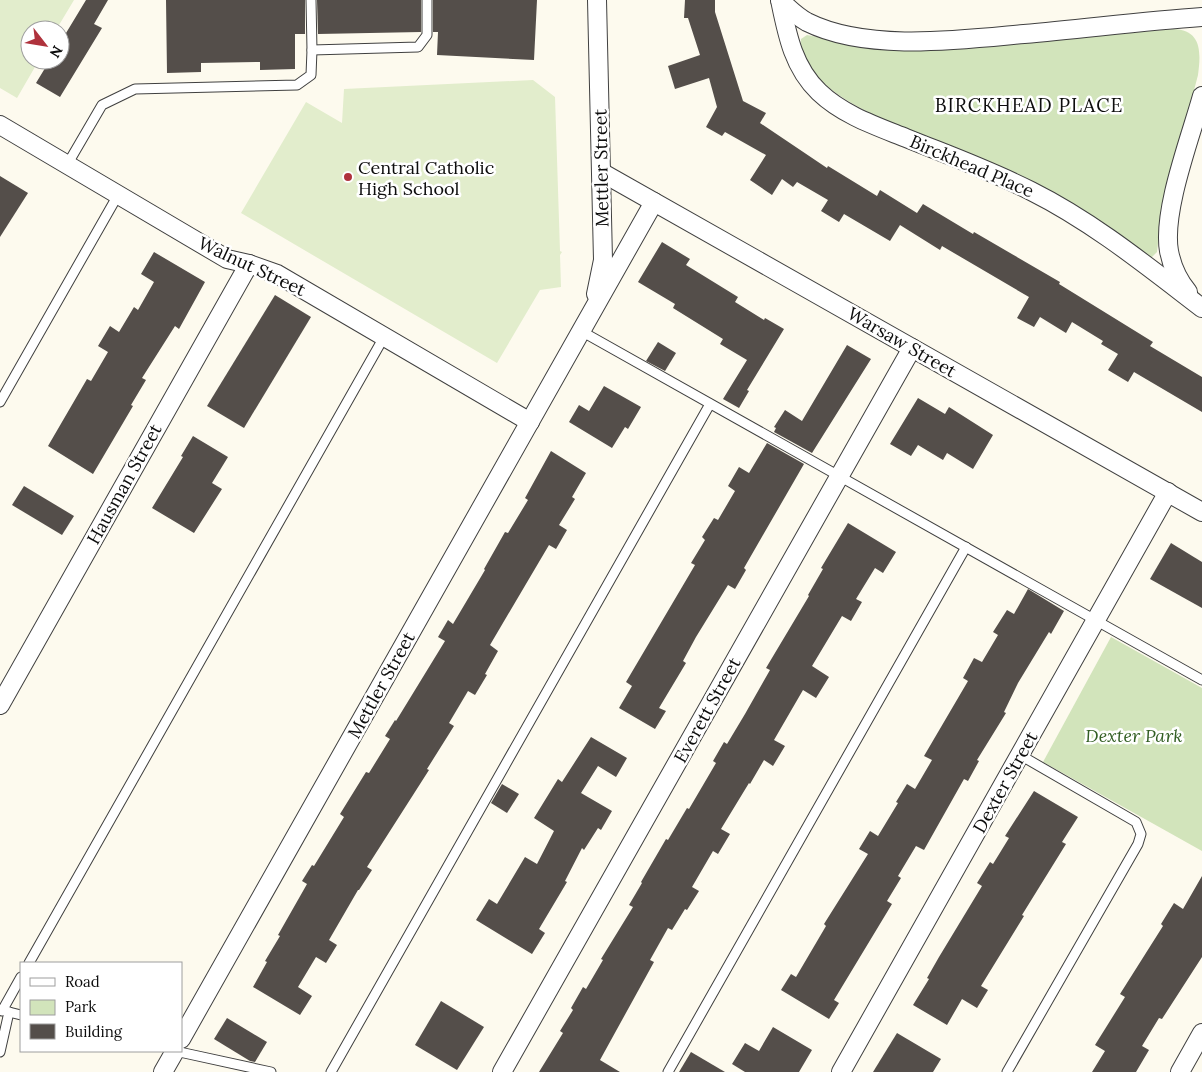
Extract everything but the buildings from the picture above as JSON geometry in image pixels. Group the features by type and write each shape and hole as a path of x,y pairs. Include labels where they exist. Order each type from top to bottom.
{"street":[{"name":"Mettler Street","path":"581,331 594,303 603,260 597,0"},
{"name":"Birckhead Place","path":"780,0 794,14 807,22 826,29 846,34 896,41 965,40 1202,17"},
{"name":"Birckhead Place","path":"780,0 793,52 798,64 820,93 834,104 872,124 982,168 1056,204 1127,251 1202,308"},
{"name":"Birckhead Place","path":"1202,96 1178,181 1168,236 1169,249 1179,281 1202,308"},
{"name":"Walnut Street","path":"0,125 227,259 249,264 277,274 530,422"},
{"name":"Warsaw Street","path":"601,172 1202,512"},
{"name":"Mettler Street","path":"182,1037 654,202"},
{"name":"Hausman Street","path":"0,705 249,264"},
{"name":"Everett Street","path":"502,1072 912,348"},
{"name":"Dexter Street","path":"841,1072 1168,492"},
{"path":"1180,1072 1202,1033"},
{"path":"163,1072 174,1052"}],"lane":[{"path":"67,164 102,105 135,89 297,85 311,75 311,0"},
{"path":"312,50 418,48 427,35 427,0"},
{"path":"0,402 118,194"},
{"path":"581,331 1202,680"},
{"path":"30,962 384,337"},
{"path":"331,1072 710,404"},
{"path":"668,1072 966,547"},
{"path":"1007,1072 1142,834 1136,822 1020,755"},
{"path":"0,1052 4,1011 20,979"},
{"path":"4,1011 20,1015"},
{"path":"180,1052 271,1072"}],"green space":[{"path":"0,0 74,0 62,20 20,20 20,70 33,70 17,98 0,88"},
{"path":"1173,29 1190,33 1194,38 1198,44 1199,66 1161,217 1157,252 1151,258 1067,200 1044,188 985,160 899,127 842,97 820,80 805,60 801,39 807,35 868,47 896,50 930,50"},
{"path":"533,80 555,97 560,251 562,252 560,255 561,287 540,290 497,363 241,213 306,102 342,123 344,89"},
{"name":"Dexter Park","path":"1111,637 1202,688 1202,851 1043,762"}],"place":[{"name":"Central Catholic High School","path":"348,177"}],"district":[{"name":"BIRCKHEAD PLACE","path":"1029,105"}]}
